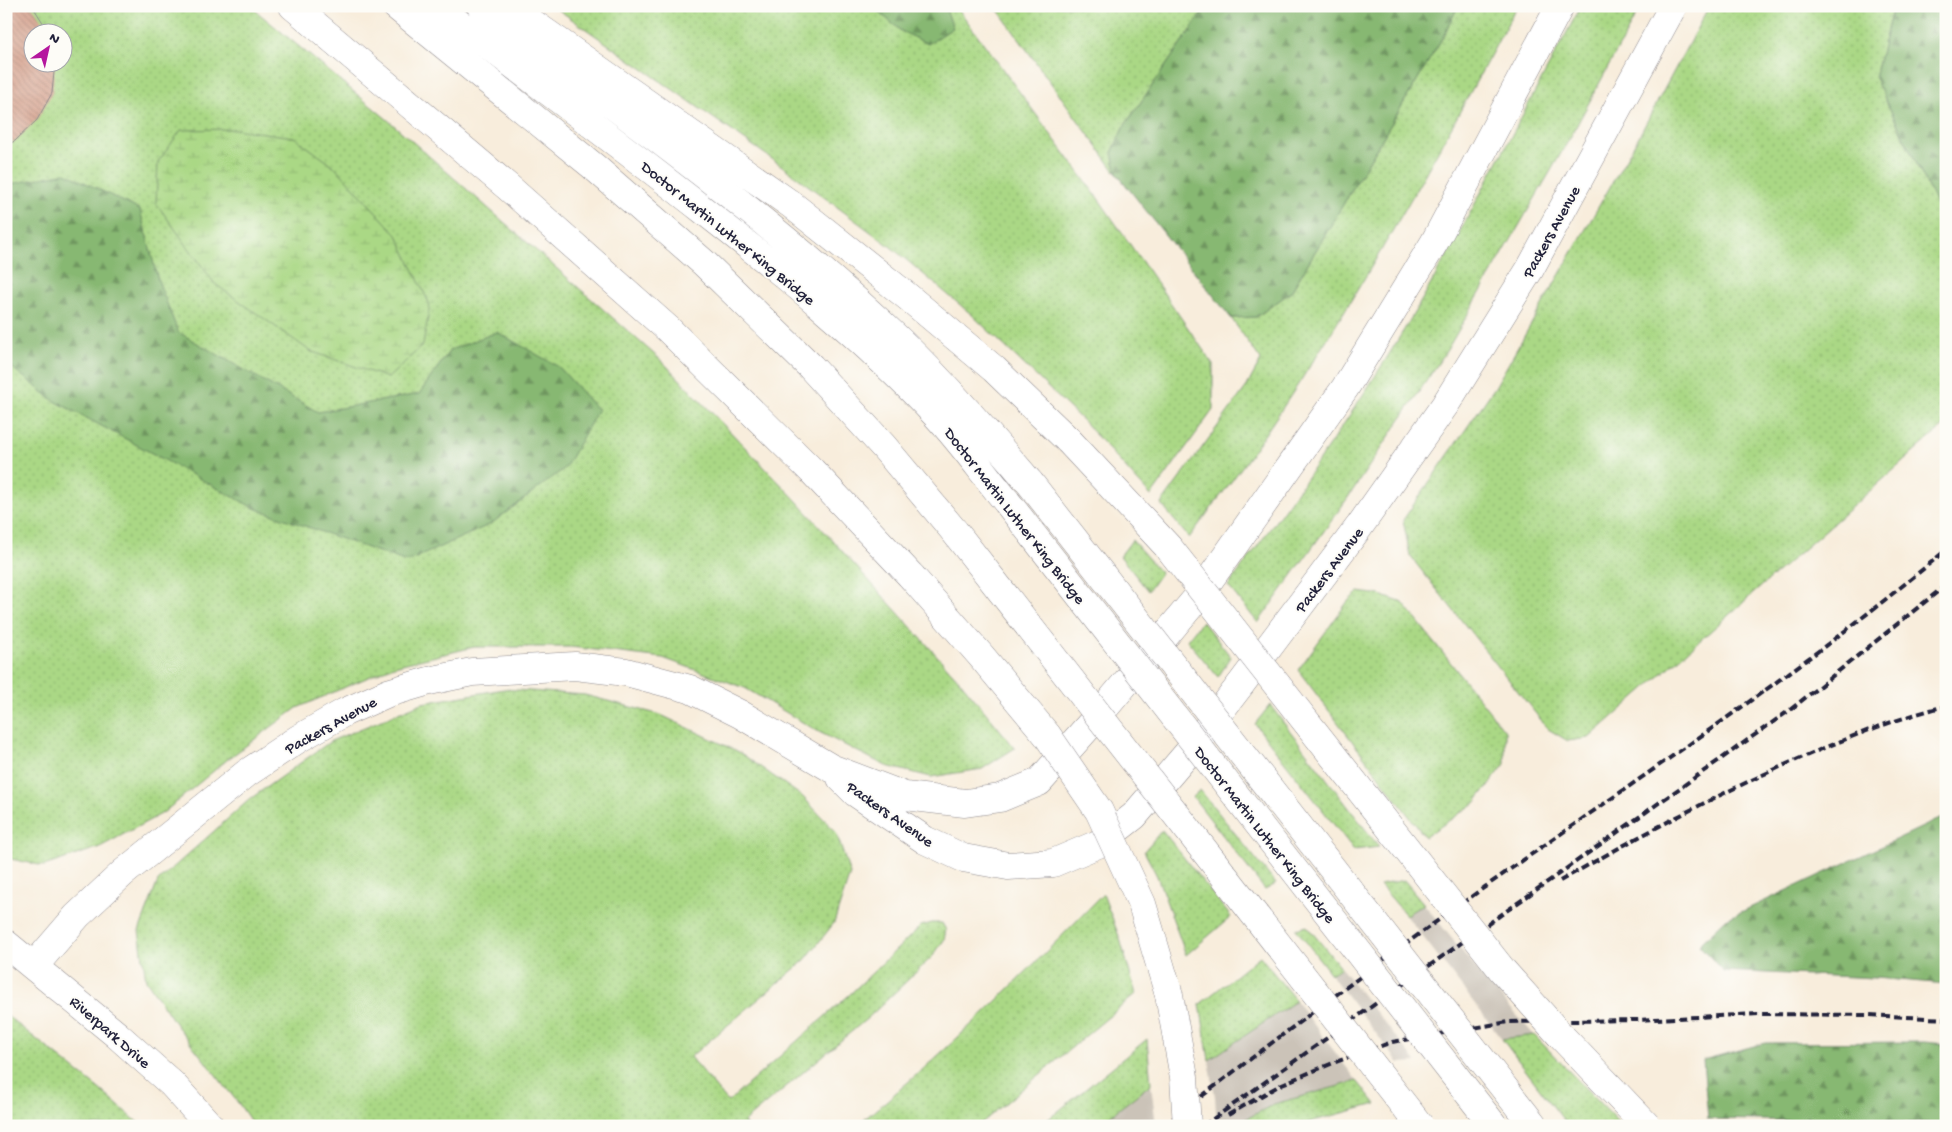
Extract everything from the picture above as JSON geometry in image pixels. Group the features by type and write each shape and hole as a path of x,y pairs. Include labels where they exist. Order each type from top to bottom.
{"main road":[{"path":"293,6 508,187 668,329 812,471 912,577 1047,735 1099,811 1142,904 1169,995 1184,1077 1187,1126"},
{"path":"396,6 593,166 704,263 811,367 884,447 955,532 1420,1126"},
{"name":"Doctor Martin Luther King Bridge","path":"436,6 749,246 868,347 938,417 1007,502 1494,1126"},
{"name":"Doctor Martin Luther King Bridge","path":"481,6 720,189 818,268 900,341 960,402 1030,483 1534,1126"},
{"path":"508,6 792,205 908,297 994,369 1069,441 1169,548 1504,972 1561,1036 1647,1126"},
{"name":"Packers Avenue","path":"34,966 77,916 123,873 247,774 298,738 345,712 388,693 429,681 472,672 575,666 626,672 690,689 748,718 831,768 905,796 965,803 1000,798 1039,782 1103,710 1196,599 1345,388 1434,243 1560,6"},
{"name":"Packers Avenue","path":"831,768 856,793 925,840 963,858 1008,866 1052,863 1098,844 1134,816 1187,754 1241,684 1359,527 1445,405 1530,268 1672,6"},
{"name":"Riverpark Drive","path":"6,944 117,1035 158,1072 210,1126"}],"shaded area":[{"path":"1424,904 1478,971 1534,1035 1502,1039 1406,915"},
{"path":"1341,968 1416,1062 1399,1063 1331,975"},
{"path":"1296,1001 1357,1081 1274,1104 1233,1126 1217,1126 1215,1097 1209,1060"},
{"path":"1151,1084 1156,1126 1097,1126"}],"green space":[{"path":"6,6 250,6 388,120 663,362 795,499 959,680 1015,748 982,769 931,777 886,766 819,732 745,688 663,658 571,647 474,647 394,666 297,708 228,759 163,813 100,847 44,866 6,858"},
{"path":"553,6 872,6 901,31 952,28 945,6 956,6 1100,201 1213,364 1213,410 1151,496 1084,422 971,314 891,247 782,166"},
{"path":"872,6 945,6 953,28 928,44 901,31"},
{"path":"995,6 1207,6 1123,128 1112,153 1117,174"},
{"path":"1207,6 1458,6 1444,35 1291,292 1256,317 1231,318 1117,174 1112,153 1123,128"},
{"path":"1458,6 1517,6 1428,170 1333,330 1256,447 1189,538 1161,504 1247,386 1261,360 1231,318 1256,317 1291,292 1444,35"},
{"path":"1581,6 1641,6 1571,136 1447,350 1347,499 1258,623 1228,586 1335,437 1409,321 1470,213"},
{"path":"1709,6 1893,6 1875,78 1939,210 1946,213 1946,424 1589,738 1568,741 1548,729 1410,556 1403,520 1495,387 1638,138"},
{"path":"1893,6 1946,6 1946,213 1939,210 1875,78"},
{"path":"234,129 294,137 336,168 397,235 430,305 423,345 388,378 310,351 215,284 156,203 158,162 181,130"},
{"path":"66,173 140,210 158,280 178,332 318,412 419,394 450,350 497,332 559,367 598,410 565,468 491,524 407,562 254,508 53,400 6,363 6,185"},
{"path":"1132,540 1161,573 1148,591 1120,556"},
{"path":"1359,592 1380,595 1403,603 1505,731 1505,764 1475,803 1425,837 1298,670 1348,601"},
{"path":"1202,621 1231,657 1218,677 1187,640"},
{"path":"504,689 585,695 661,715 739,752 803,797 836,832 850,874 834,923 805,960 690,1057 728,1102 848,996 921,926 942,923 946,930 944,940 933,956 869,1017 744,1122 747,1126 254,1126 239,1104 177,1026 146,980 139,931 158,881 250,799 331,741 422,703"},
{"path":"1270,705 1379,847 1354,850 1255,724"},
{"path":"1200,790 1276,884 1265,890 1193,797"},
{"path":"1946,816 1946,984 1875,978 1723,971 1699,945 1726,919"},
{"path":"1162,830 1231,917 1186,955 1157,876 1144,851"},
{"path":"1404,880 1424,904 1406,915 1380,885"},
{"path":"1103,894 1120,939 1136,994 978,1126 856,1126 921,1071 983,1014"},
{"path":"1307,926 1341,968 1331,974 1296,929"},
{"path":"1260,956 1296,1001 1209,1060 1200,1004"},
{"path":"6,1015 98,1088 142,1126 6,1126"},
{"path":"1534,1035 1622,1126 1568,1126 1502,1039"},
{"path":"1147,1039 1151,1084 1097,1126 1040,1126"},
{"path":"1924,1042 1946,1044 1946,1126 1933,1126 1930,1123 1708,1119 1703,1060 1765,1043"},
{"path":"1357,1081 1376,1104 1295,1126 1233,1126 1274,1104"}],"building":[{"path":"6,6 31,6 43,22 22,22 22,72 54,72 52,93 37,120 15,141 6,145"}],"railway":[{"path":"1163,1126 1404,945 1777,682 1891,595 1946,550"},
{"path":"1203,1126 1790,710 1946,585"},
{"path":"1560,881 1619,848 1741,785 1873,729 1909,716 1946,706"},
{"path":"1228,1115 1282,1084 1392,1042 1508,1022 1636,1020 1758,1014 1868,1015 1946,1019"}]}
